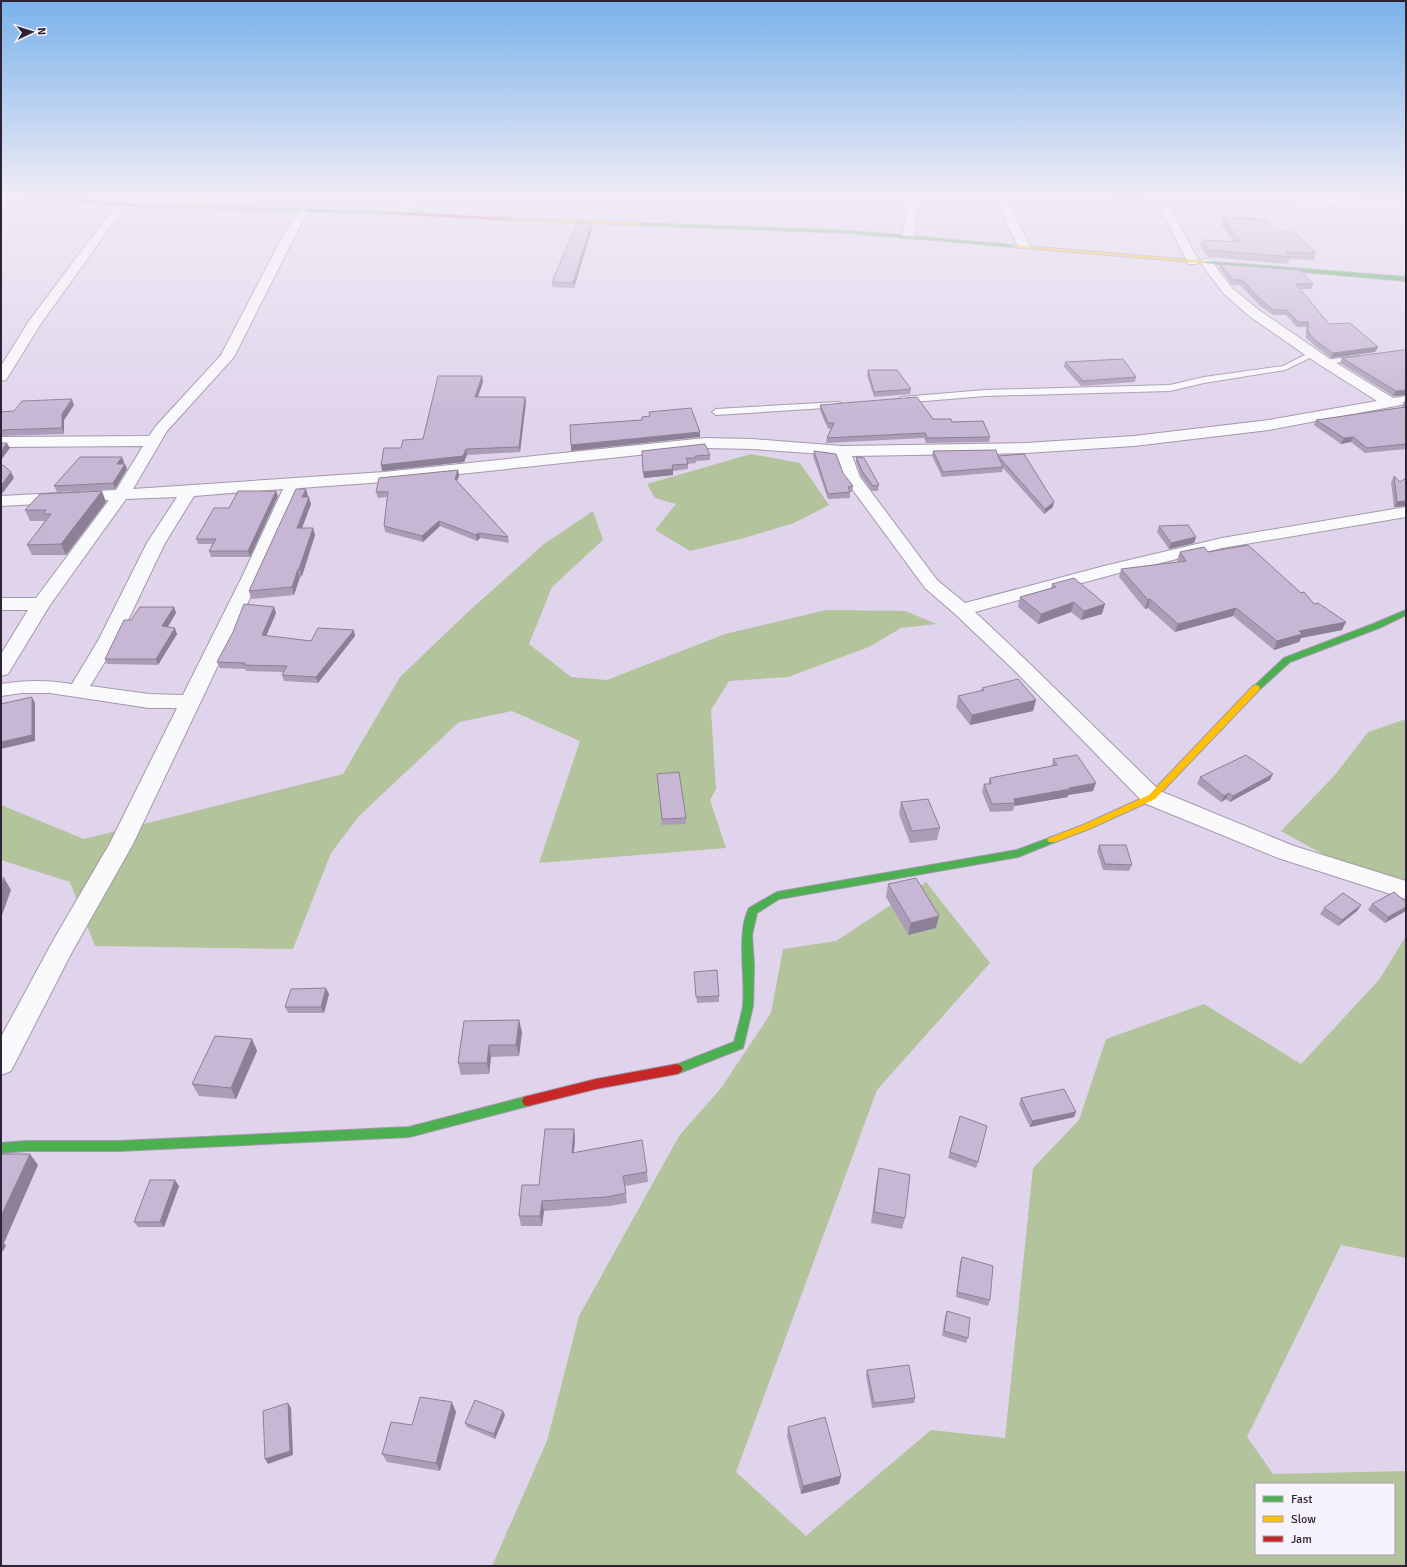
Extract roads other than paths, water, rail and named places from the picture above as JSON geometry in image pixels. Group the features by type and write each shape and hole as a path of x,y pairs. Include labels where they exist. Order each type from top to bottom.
{"main road":[{"path":"1304,270 1406,279"},
{"path":"1,1148 26,1146 119,1146 409,1132 596,1084 672,1071 701,1061 739,1045 748,1006 749,965 747,935 753,911 777,896 1018,853 1086,827 1152,797 1203,745 1248,695 1287,660 1370,628 1406,612"}],"street":[{"path":"1,377 36,321 73,270"},
{"path":"1,670 41,604 121,495 161,429 193,391 226,357 271,270"},
{"path":"1208,270 1228,291 1254,313 1325,362 1399,401"},
{"path":"1,501 189,492 384,477 705,443 752,444 842,451 897,451 1026,448 1134,441 1269,425 1399,401"},
{"path":"1,442 153,441"},
{"path":"842,451 852,478 930,584 962,610 1152,797 1286,852 1406,890"},
{"path":"1,1063 63,946 122,844 189,702 251,577 294,483"},
{"path":"78,690 109,639 156,543 189,492"},
{"path":"962,610 1110,570 1222,543 1406,512"},
{"path":"1,604 41,604"},
{"path":"1,690 22,687 50,687 148,701 189,702"}],"lane":[{"path":"891,401 985,393 1170,388 1204,380 1285,368 1314,354"},
{"path":"1325,362 1369,357"},
{"path":"716,412 848,404"}]}
